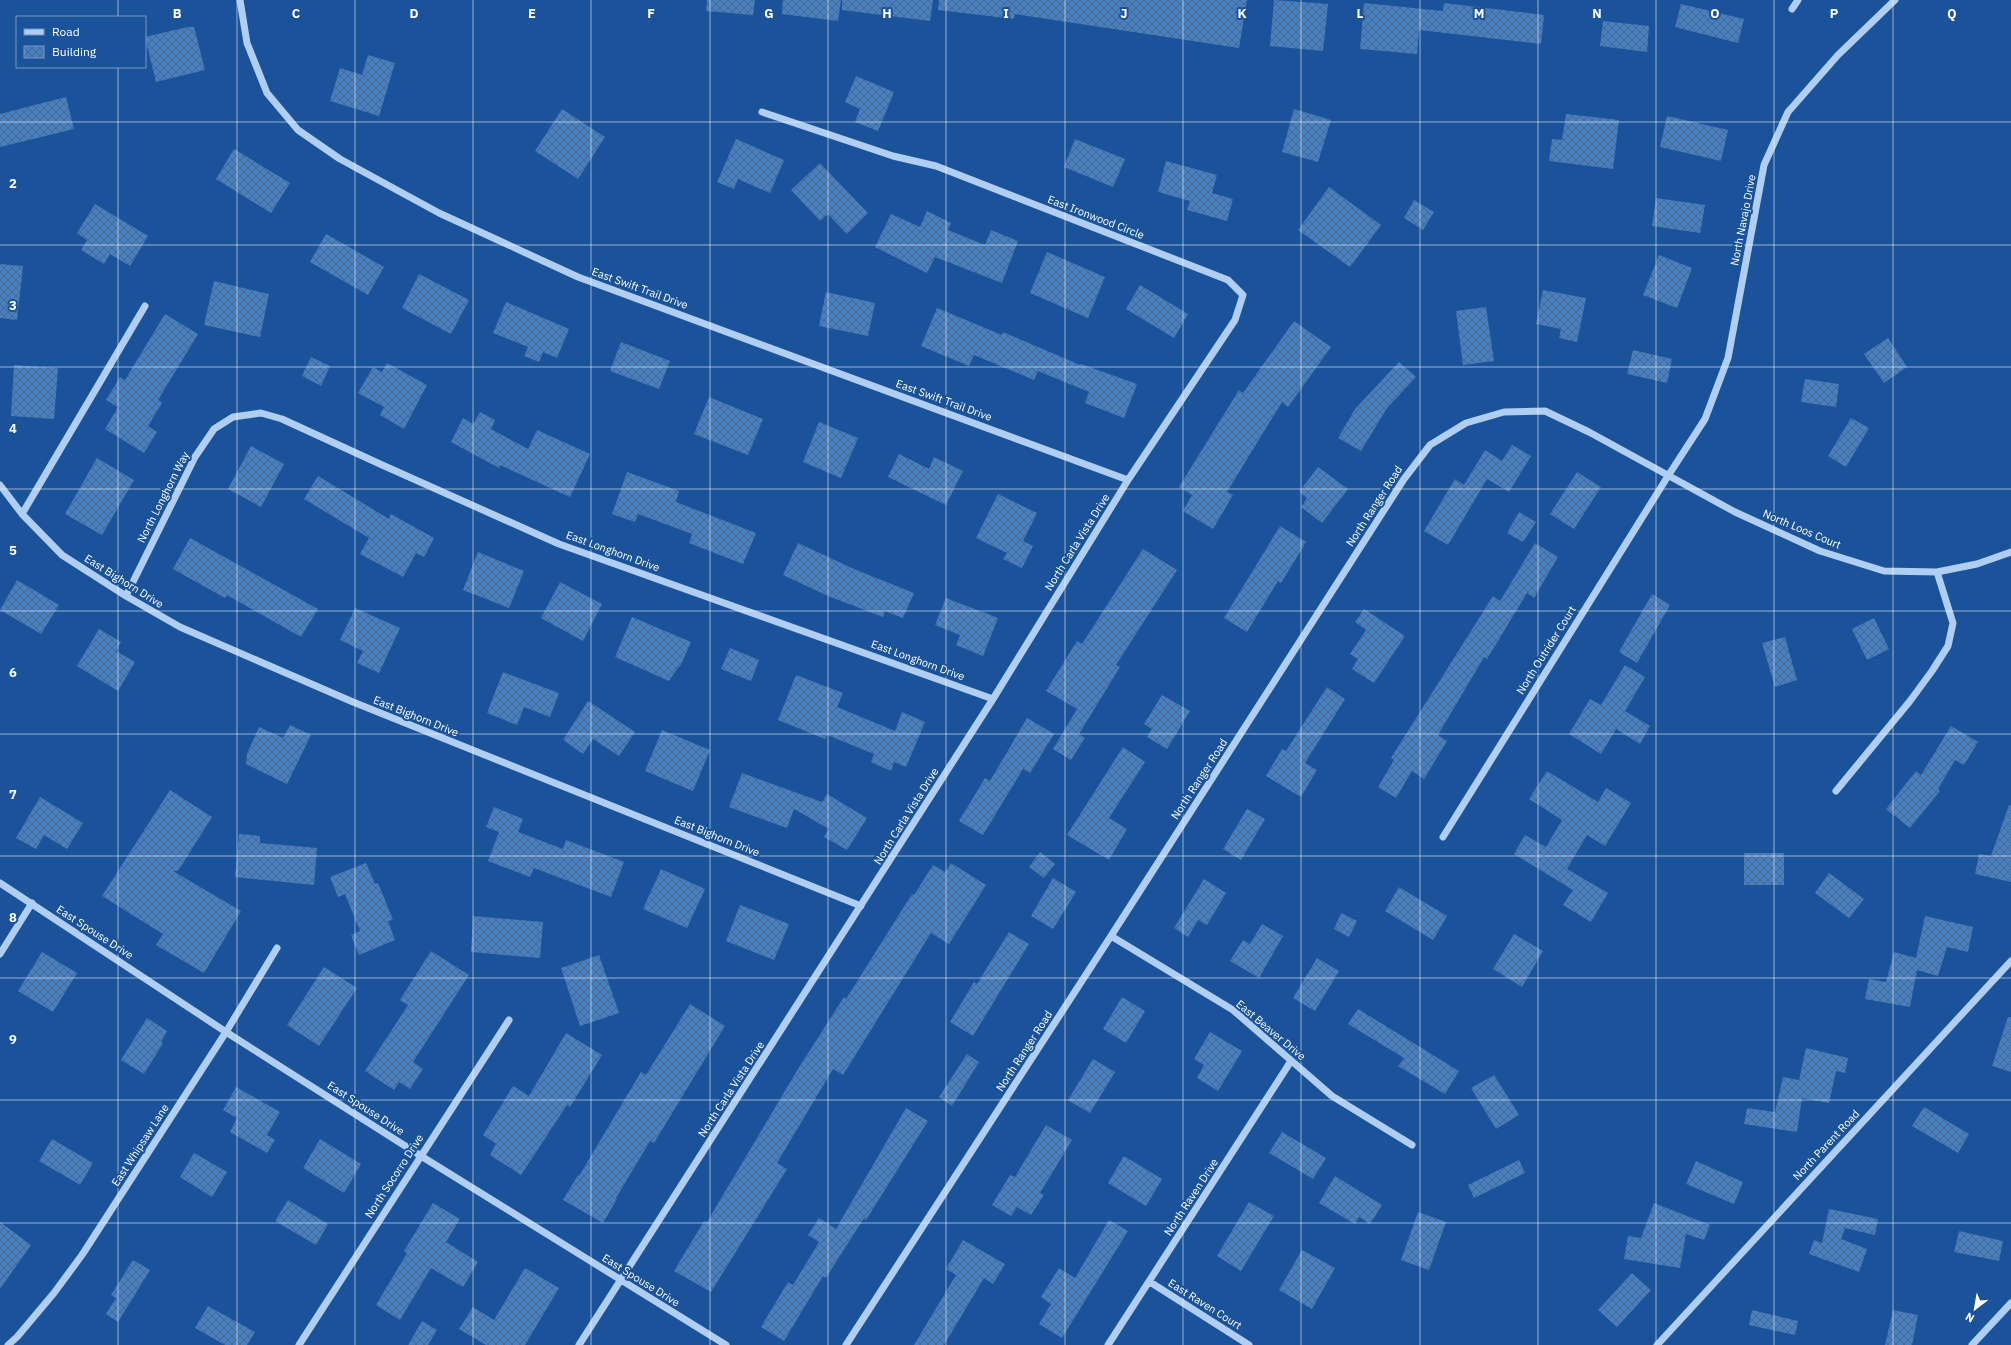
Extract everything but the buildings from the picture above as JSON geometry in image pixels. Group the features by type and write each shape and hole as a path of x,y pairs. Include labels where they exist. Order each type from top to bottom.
{"street":[{"name":"East Swift Trail Drive","path":"240,0 248,43 267,93 298,130 340,159 439,213 578,277 1128,480"},
{"path":"1792,9 1798,0"},
{"name":"North Navajo Drive","path":"1668,476 1705,419 1728,358 1764,165 1788,112 1838,55 1895,0"},
{"name":"East Ironwood Circle","path":"762,112 893,156 936,166 1228,280 1243,295"},
{"name":"North Carla Vista Drive","path":"578,1345 862,906 993,699 1128,480 1235,320 1243,295"},
{"path":"22,514 144,306"},
{"name":"North Ranger Road","path":"846,1345 1111,936 1404,479 1430,445 1466,422 1504,412 1545,411 1589,432 1668,476"},
{"name":"East Longhorn Drive","path":"233,417 261,413 282,418 380,464 559,544 993,699"},
{"name":"North Longhorn Way","path":"126,596 195,457 214,428 233,417"},
{"name":"North Loos Court","path":"1668,476 1735,512 1820,551 1884,571 1937,572 1977,564 2011,552"},
{"name":"North Outrider Court","path":"1443,837 1668,476"},
{"name":"East Bighorn Drive","path":"0,485 22,514 62,555 126,596 180,627 353,702 862,906"},
{"path":"1836,791 1910,701 1948,646 1953,623 1937,572"},
{"name":"East Spouse Drive","path":"0,883 226,1032 421,1156 726,1345"},
{"path":"0,954 32,904"},
{"name":"East Beaver Drive","path":"1111,936 1233,1010 1332,1096 1412,1145"},
{"name":"East Whipsaw Lane","path":"8,1345 17,1337 54,1293 82,1255 226,1032 277,948"},
{"name":"North Parent Road","path":"1656,1345 2011,961"},
{"name":"North Socorro Drive","path":"300,1345 509,1020"},
{"name":"North Raven Drive","path":"1108,1345 1291,1061"},
{"name":"East Raven Court","path":"1150,1282 1249,1345"},
{"path":"1972,1345 2011,1303"}]}
